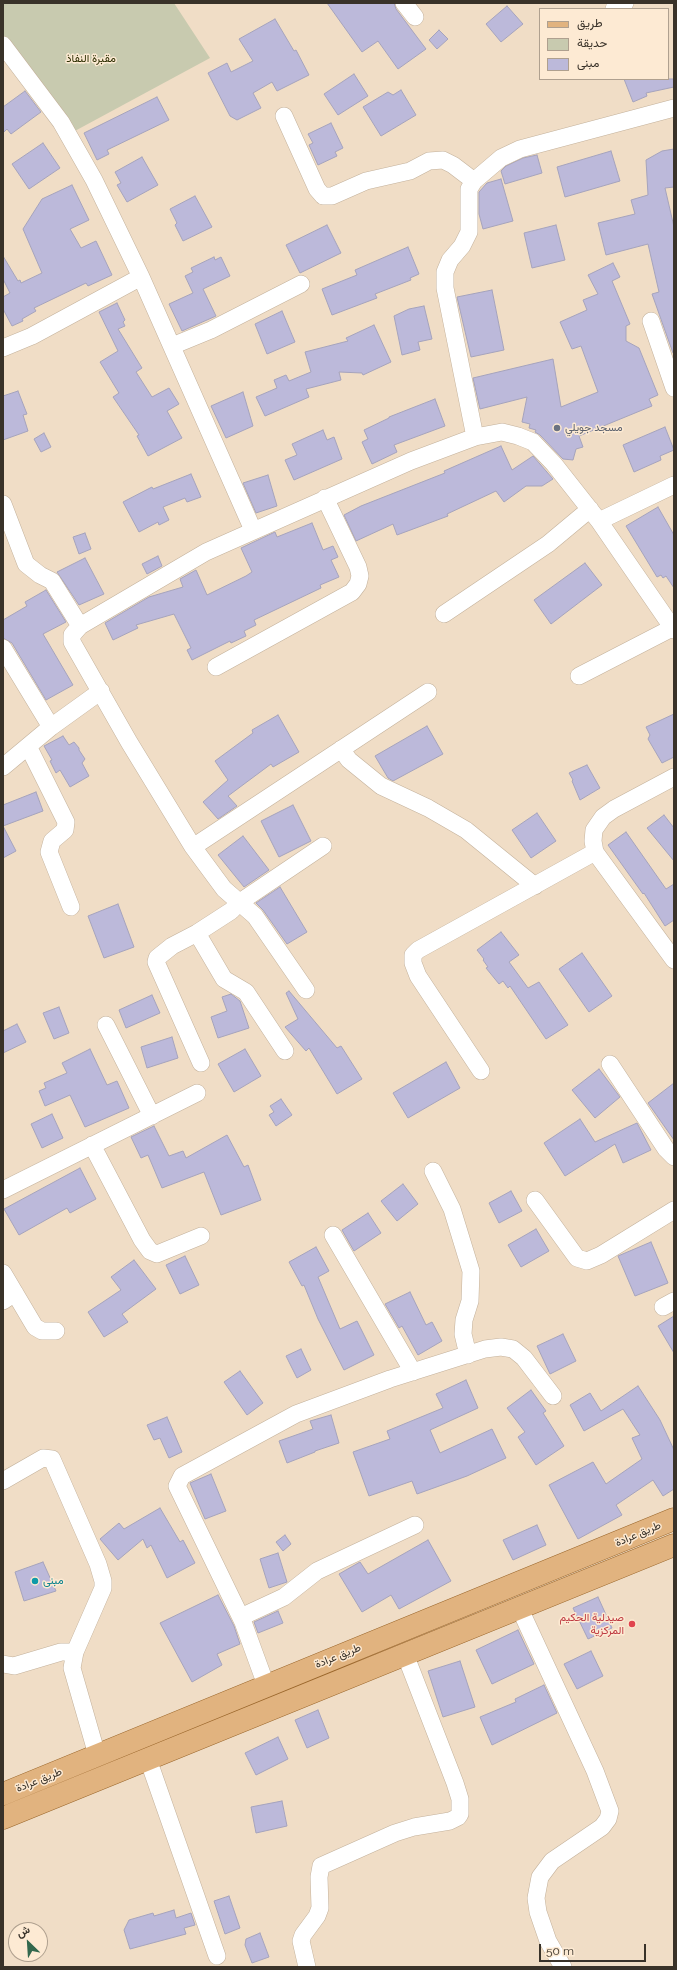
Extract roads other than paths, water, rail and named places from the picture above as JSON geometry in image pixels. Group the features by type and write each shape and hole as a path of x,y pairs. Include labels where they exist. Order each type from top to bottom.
{"main road":[{"name":"طريق عرادة","path":"3,1794 674,1519"},
{"path":"3,1818 674,1545"}],"street":[{"path":"404,3 415,17"},
{"path":"616,8 625,3"},
{"path":"5,51 61,122 94,180 141,277 253,530"},
{"path":"475,437 445,288 445,272 450,260 462,246 469,232 469,189 474,181 501,158 520,149 674,108"},
{"path":"284,116 317,189 323,196 332,196 366,182 410,171 429,161 442,160 453,165 474,181"},
{"path":"3,348 32,336 141,277"},
{"path":"172,346 210,330 301,284"},
{"path":"651,321 674,388"},
{"path":"306,990 255,916 224,889 193,847 72,642 72,635 80,626 206,552 411,461 475,437 502,432 533,442 595,515 673,629 579,676"},
{"path":"444,614 548,544 595,515 674,485"},
{"path":"216,668 352,592 358,584 360,576 358,567 325,498"},
{"path":"3,504 26,564 40,575 52,581 80,626"},
{"path":"3,648 50,727"},
{"path":"3,767 50,727 101,691"},
{"path":"193,847 428,692"},
{"path":"28,746 66,822 64,830 52,841 49,852 71,907"},
{"path":"342,749 349,760 381,786 428,808 466,830 535,886"},
{"path":"674,777 614,809 603,817 594,830 595,852 674,960"},
{"path":"201,1063 156,962 164,951 197,933 231,911 240,902 323,846"},
{"path":"481,1071 418,976 413,963 413,955 418,950 595,852"},
{"path":"197,933 224,979 246,992 285,1051"},
{"path":"106,1025 152,1116"},
{"path":"610,1064 666,1149 674,1157"},
{"path":"3,1190 197,1093"},
{"path":"92,1145 142,1240 150,1251 157,1254 201,1236"},
{"path":"433,1171 452,1209 471,1271 470,1301 464,1320 463,1334 468,1354"},
{"path":"535,1200 577,1258 586,1262 601,1255 674,1210"},
{"path":"333,1235 413,1372"},
{"path":"3,1273 9,1297 35,1327 42,1331 56,1331"},
{"path":"266,1686 252,1642 179,1491 177,1486 178,1480 187,1473 212,1461 296,1414 413,1372 468,1354 490,1349 501,1348 513,1350 524,1358 553,1396"},
{"path":"3,1481 43,1458 52,1459 98,1564 103,1581 103,1588 75,1652 72,1668 97,1755"},
{"path":"241,1617 284,1597 317,1571 415,1525"},
{"path":"519,1607 595,1770 610,1811 608,1819 602,1827 552,1861 540,1877 536,1898 538,1912 548,1941 563,1967"},
{"path":"3,1664 14,1666 61,1652 75,1652"},
{"path":"307,1967 301,1941 302,1935 317,1916 320,1908 318,1877 321,1866 395,1833 414,1827 450,1821 458,1817 460,1814 460,1799 405,1654"},
{"path":"148,1759 217,1956"}],"place":[{"name":"مسجد جويلي","path":"557,428"},
{"name":"مبنى","path":"35,1581"},
{"name":"صيدلية الحكيم المركزية","path":"632,1624"}],"park label":[{"name":"مقبرة النفاذ","path":"91,59"}]}
